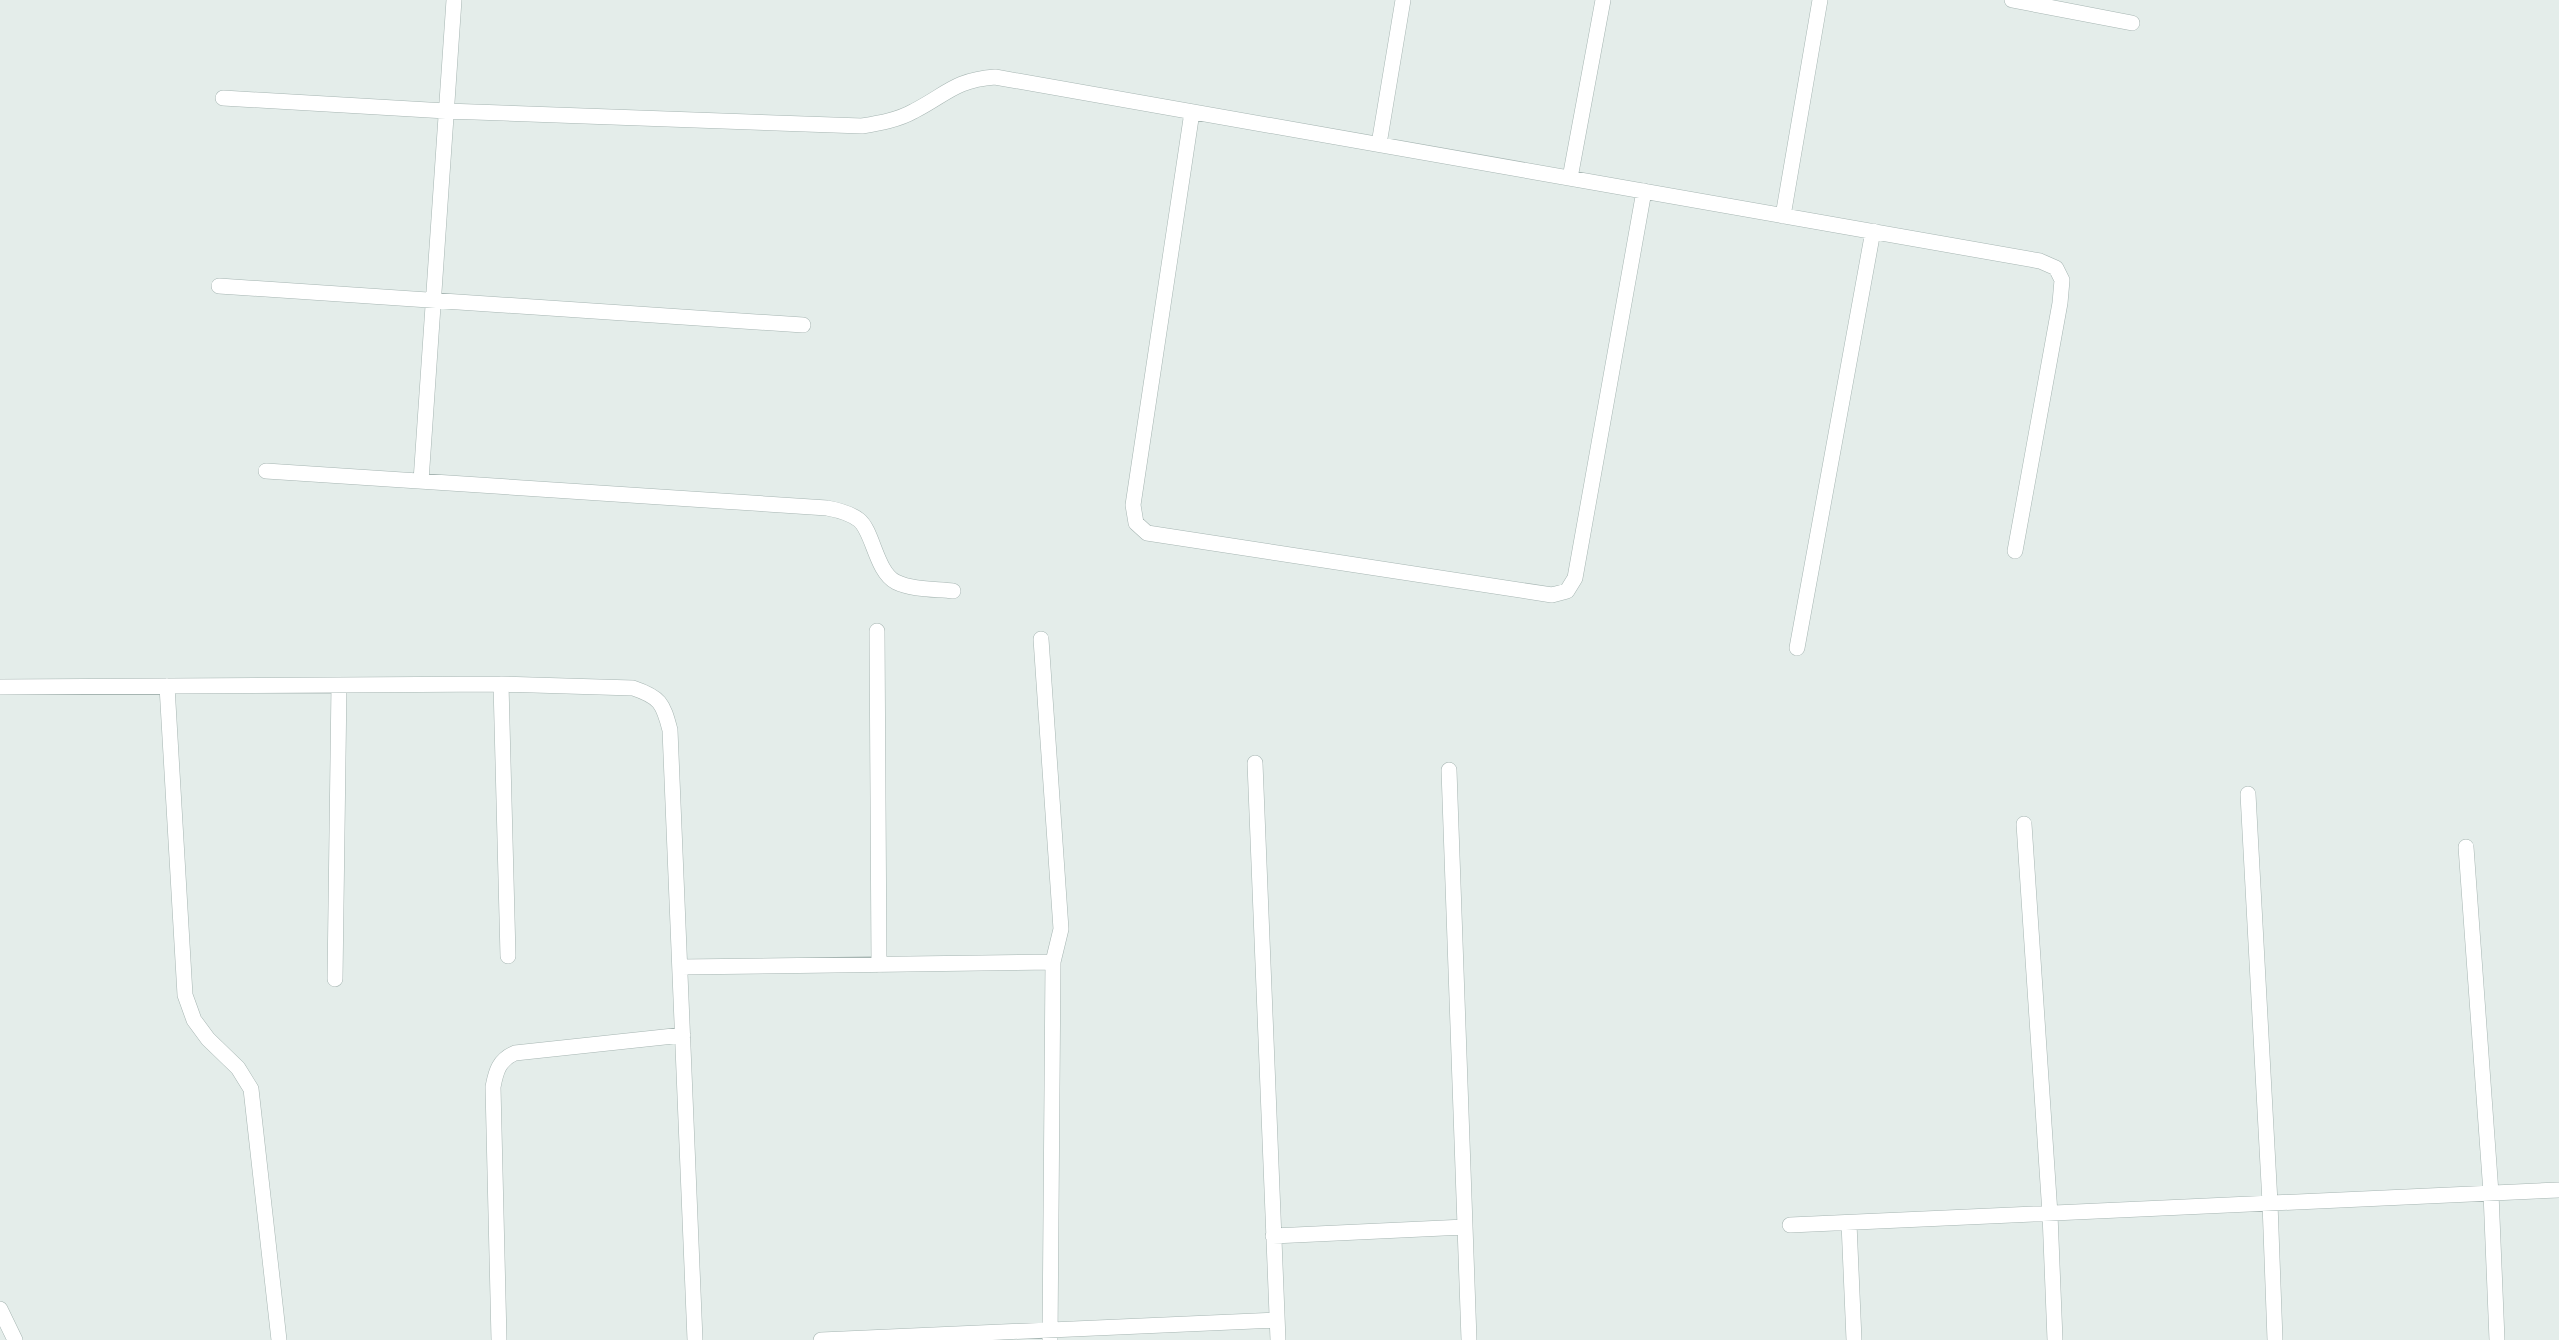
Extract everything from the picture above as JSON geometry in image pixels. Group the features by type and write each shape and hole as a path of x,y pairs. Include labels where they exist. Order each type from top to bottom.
{"street":[{"path":"421,481 454,0"},
{"path":"1379,144 1403,0"},
{"path":"1570,178 1604,0"},
{"path":"1783,216 1820,0"},
{"path":"2012,0 2132,23"},
{"path":"224,98 446,111 862,126 890,121 914,111 947,90 973,79 995,78 2040,261 2056,268 2062,280 2060,303 2015,551"},
{"path":"1192,112 1133,505 1136,523 1147,533 1552,595 1567,591 1575,578 1644,191"},
{"path":"1796,648 1873,231"},
{"path":"219,286 803,325"},
{"path":"266,471 827,508 844,512 861,521 882,568 895,582 920,588 953,591"},
{"path":"877,631 879,965"},
{"path":"1040,639 1061,929 1052,962 1049,1335"},
{"path":"501,684 508,956"},
{"path":"0,687 501,684 633,688 653,694 665,710 670,730 694,1340"},
{"path":"335,980 339,685"},
{"path":"167,686 184,995 194,1020 208,1039 238,1068 251,1089 279,1340"},
{"path":"1255,763 1278,1340"},
{"path":"1449,770 1469,1340"},
{"path":"2248,794 2270,1203 2275,1340"},
{"path":"2024,824 2050,1214 2055,1340"},
{"path":"2466,847 2490,1193 2497,1340"},
{"path":"680,967 1052,962"},
{"path":"499,1340 493,1087 497,1068 506,1057 515,1053 683,1035"},
{"path":"1790,1225 2559,1190"},
{"path":"1848,1223 1854,1340"},
{"path":"1273,1236 1465,1227"},
{"path":"0,1309 15,1340"},
{"path":"821,1340 1049,1335 1277,1320"}]}
